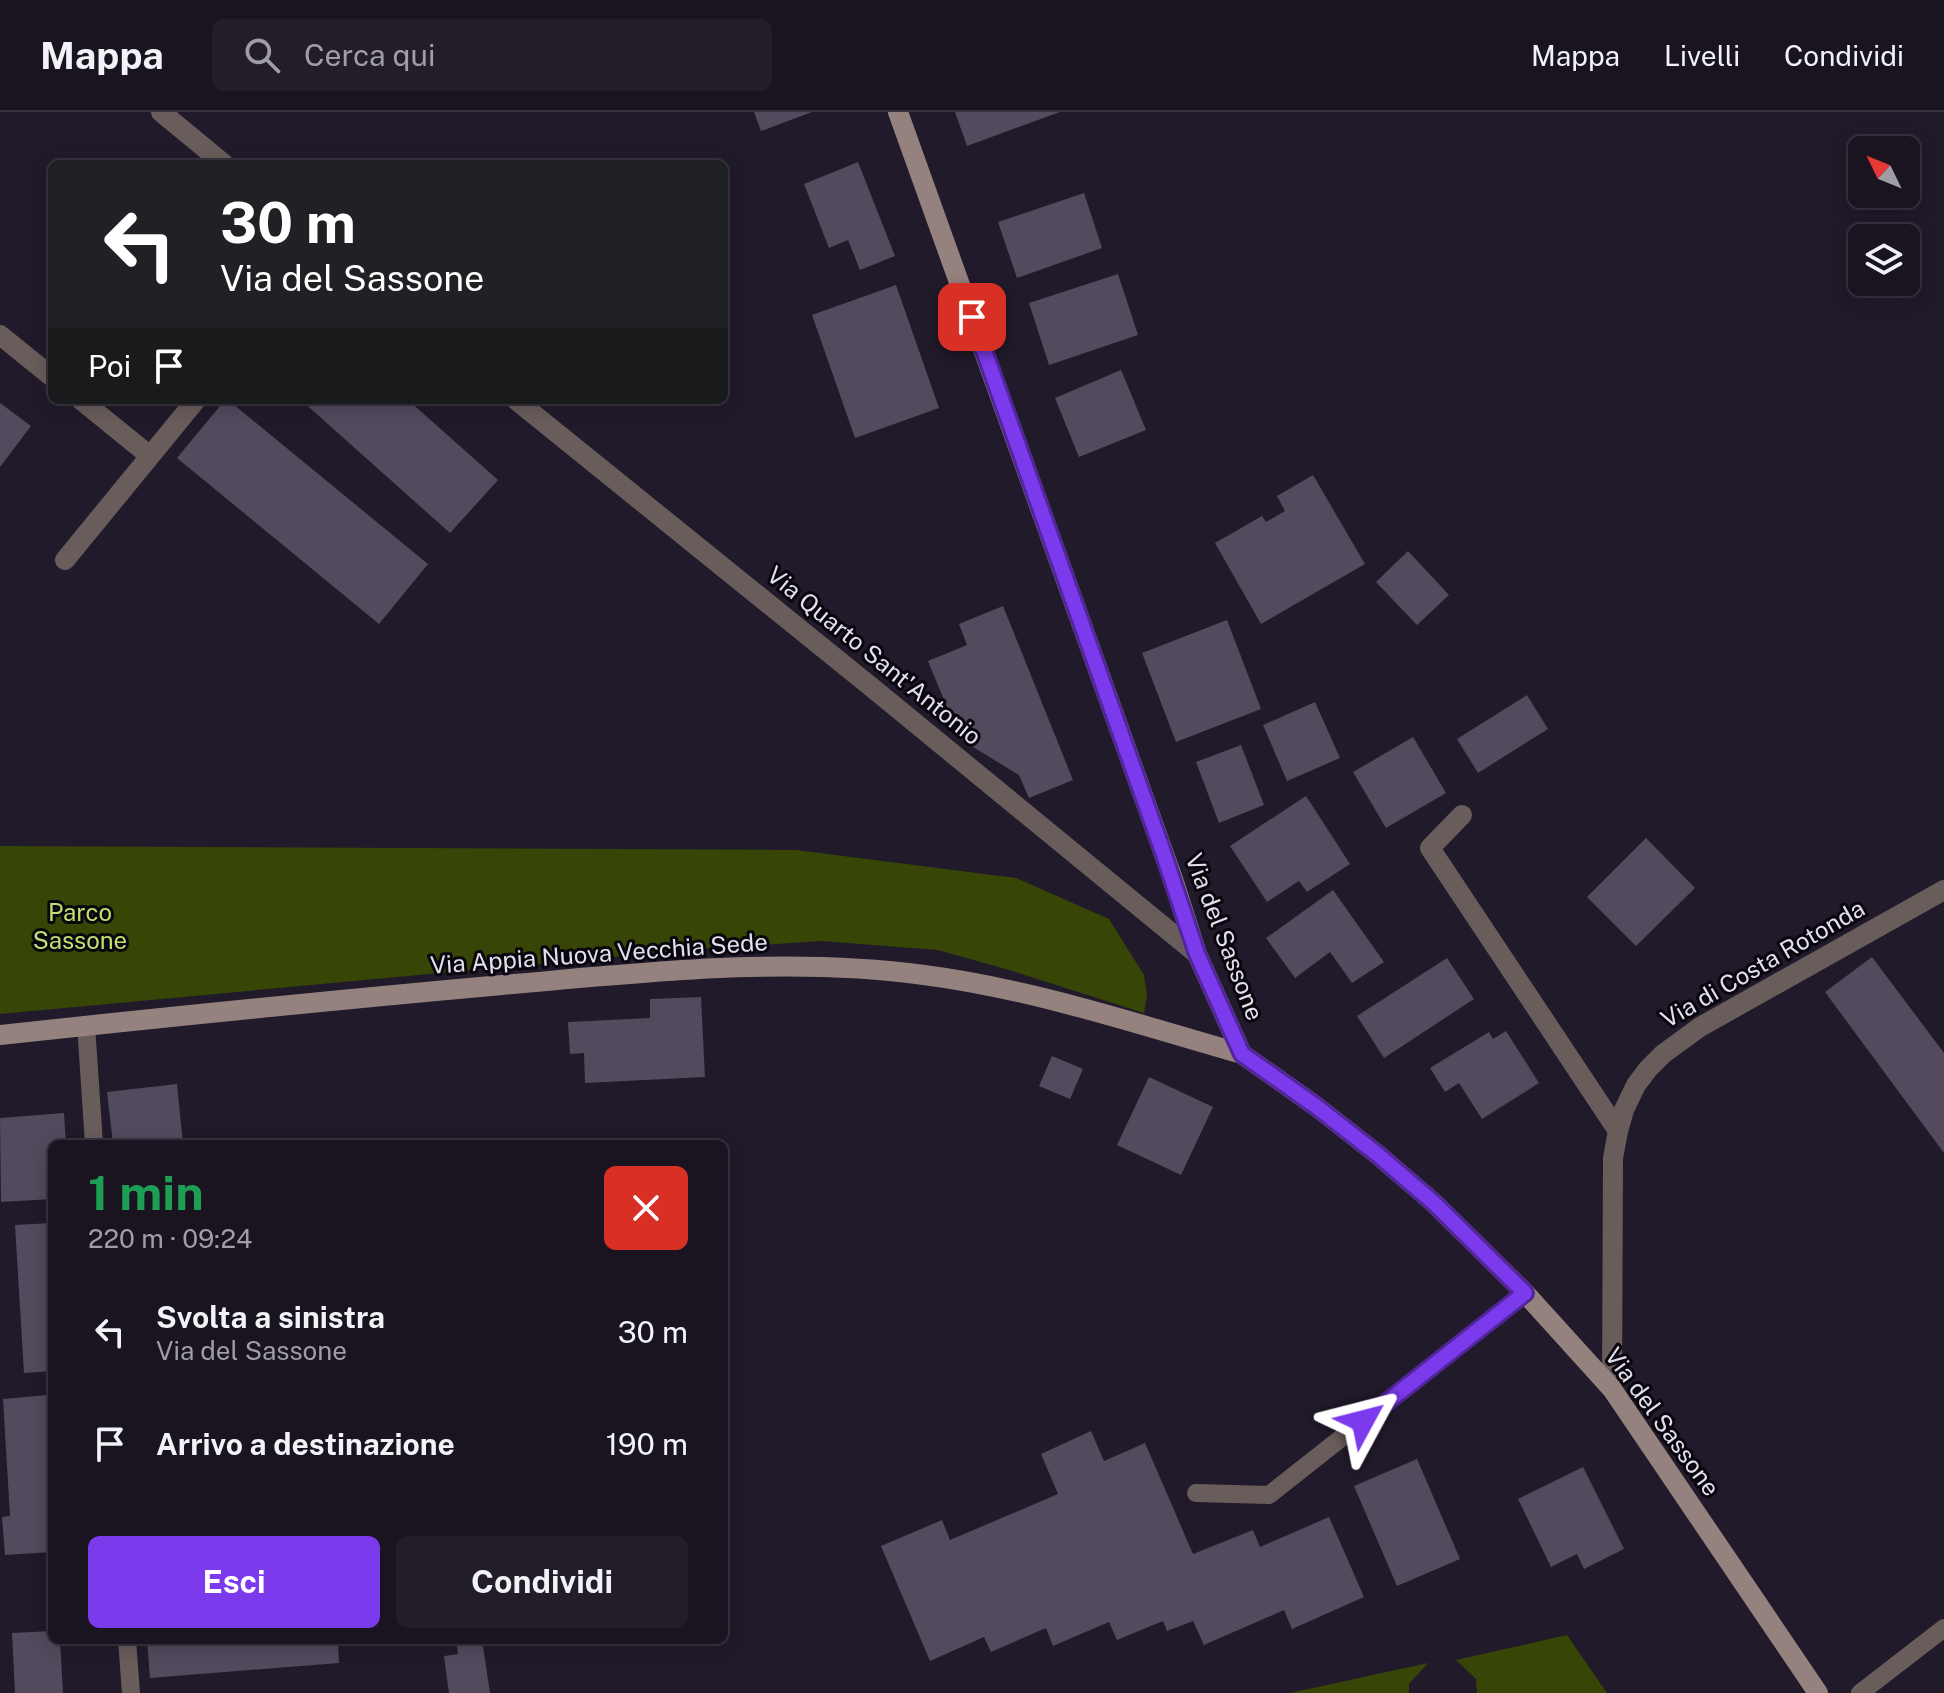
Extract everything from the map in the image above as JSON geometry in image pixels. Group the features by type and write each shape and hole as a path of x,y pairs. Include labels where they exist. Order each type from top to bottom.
{"main road":[{"name":"Via del Sassone","path":"898,112 1168,864 1197,954 1242,1054 1317,1107 1434,1203 1525,1293 1612,1389 1818,1693"},
{"name":"Via Appia Nuova Vecchia Sede","path":"0,1035 690,968 830,966 923,974 1015,990 1242,1054"}],"street":[{"path":"161,112 219,160"},
{"path":"0,335 48,374"},
{"path":"86,404 150,456"},
{"path":"65,560 193,404"},
{"name":"Via Quarto Sant'Antonio","path":"521,404 1197,954"},
{"path":"1462,815 1430,848 1618,1131"},
{"name":"Via di Costa Rotonda","path":"1612,1389 1613,1158 1624,1110 1636,1085 1656,1061 1713,1019 1944,890"}],"lane":[{"path":"86,1025 94,1140"},
{"path":"1196,1493 1269,1495 1525,1293"},
{"path":"1860,1693 1944,1628"},
{"path":"127,1644 131,1693"}],"green space":[{"name":"Parco Sassone","path":"0,846 796,850 1016,878 1109,919 1144,975 1147,996 1144,1013 938,950 821,941 687,950 0,1014"},
{"path":"1567,1635 1607,1693 1477,1693 1476,1679 1456,1660"},
{"path":"1428,1663 1409,1684 1409,1693 1290,1693"}],"building":[{"path":"754,112 812,112 761,131"},
{"path":"955,112 1060,112 967,146"},
{"path":"858,162 895,256 860,270 848,240 829,248 804,184"},
{"path":"1084,193 1102,248 1017,278 998,222"},
{"path":"1118,274 1138,335 1049,365 1029,303"},
{"path":"896,285 939,408 855,438 812,315"},
{"path":"1121,370 1146,430 1079,457 1055,398"},
{"path":"0,403 31,426 0,467"},
{"path":"222,404 233,404 428,564 379,624 177,458"},
{"path":"305,404 412,404 498,480 450,533"},
{"path":"1313,475 1365,564 1261,624 1215,543 1262,516 1266,522 1285,511 1277,496"},
{"path":"1408,551 1449,595 1417,625 1376,582"},
{"path":"1003,606 1073,780 1029,798 1019,775 960,739 928,661 967,645 959,624"},
{"path":"1227,620 1261,709 1176,742 1142,653"},
{"path":"1527,695 1548,729 1478,773 1457,739"},
{"path":"1315,702 1340,758 1287,781 1263,725"},
{"path":"1413,737 1446,793 1386,828 1353,772"},
{"path":"1241,745 1264,805 1219,823 1196,762"},
{"path":"1306,796 1350,864 1307,892 1299,881 1267,902 1230,846"},
{"path":"1646,838 1695,888 1636,946 1587,897"},
{"path":"1333,890 1384,962 1352,983 1330,952 1295,978 1266,938"},
{"path":"1872,957 1944,1053 1944,1153 1825,992"},
{"path":"1447,958 1474,999 1384,1058 1357,1016"},
{"path":"701,997 705,1077 585,1083 584,1053 570,1054 568,1022 650,1018 650,999"},
{"path":"1506,1031 1539,1083 1482,1119 1459,1083 1445,1092 1430,1068 1489,1032 1493,1039"},
{"path":"1052,1056 1083,1069 1070,1099 1039,1086"},
{"path":"1149,1077 1213,1107 1181,1175 1117,1145"},
{"path":"177,1084 183,1140 113,1140 107,1092"},
{"path":"64,1113 66,1140 48,1140 48,1199 1,1202 0,1118"},
{"path":"48,1223 48,1371 24,1373 15,1225"},
{"path":"48,1395 48,1552 5,1555 2,1517 10,1516 3,1399"},
{"path":"1091,1431 1104,1461 1145,1443 1193,1554 1253,1530 1260,1547 1329,1517 1364,1597 1292,1629 1284,1610 1204,1645 1193,1621 1167,1631 1163,1621 1117,1640 1109,1622 1053,1646 1046,1628 991,1652 984,1637 930,1661 881,1546 942,1520 950,1540 1058,1494 1041,1454"},
{"path":"1417,1459 1460,1559 1397,1586 1354,1486"},
{"path":"1583,1467 1624,1549 1584,1569 1577,1554 1551,1567 1518,1499"},
{"path":"48,1631 48,1644 60,1644 63,1693 15,1693 12,1633"},
{"path":"147,1644 338,1644 339,1663 150,1678"},
{"path":"457,1644 483,1644 490,1693 449,1693 444,1656 458,1654"}],"route":[{"path":"972,317 1197,954 1242,1054 1377,1154 1434,1203 1525,1293 1363,1421"}]}
